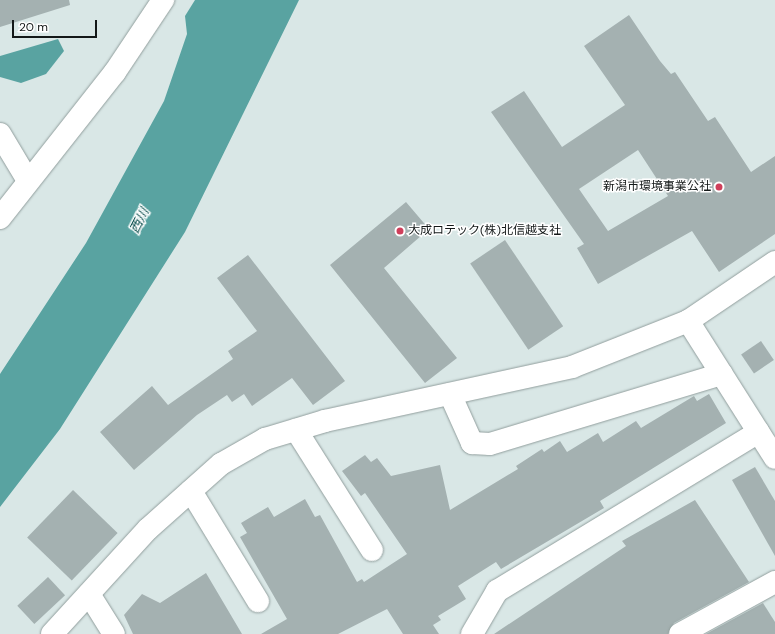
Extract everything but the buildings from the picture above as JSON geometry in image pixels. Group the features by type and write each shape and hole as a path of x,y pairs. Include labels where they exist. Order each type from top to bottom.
{"street":[{"path":"0,218 28,179 115,72 163,0"},
{"path":"0,134 28,179"},
{"path":"52,634 148,529 221,464 265,438 572,367 688,321 775,262"},
{"path":"688,321 775,458"},
{"path":"450,394 472,443 490,444 722,374"},
{"path":"296,430 372,550"},
{"path":"472,634 497,591 759,432"},
{"path":"191,491 258,601"},
{"path":"680,634 775,582"},
{"path":"89,594 114,634"}],"water":[{"name":"西川","path":"195,0 299,0 185,232 60,429 0,507 0,374 86,243 164,101 187,34 185,16"},
{"path":"58,39 64,51 46,74 21,83 0,77 0,56"}],"place":[{"name":"新潟市環境事業公社","path":"719,187"},
{"name":"大成ロテック(株)北信越支社","path":"400,231"}]}
